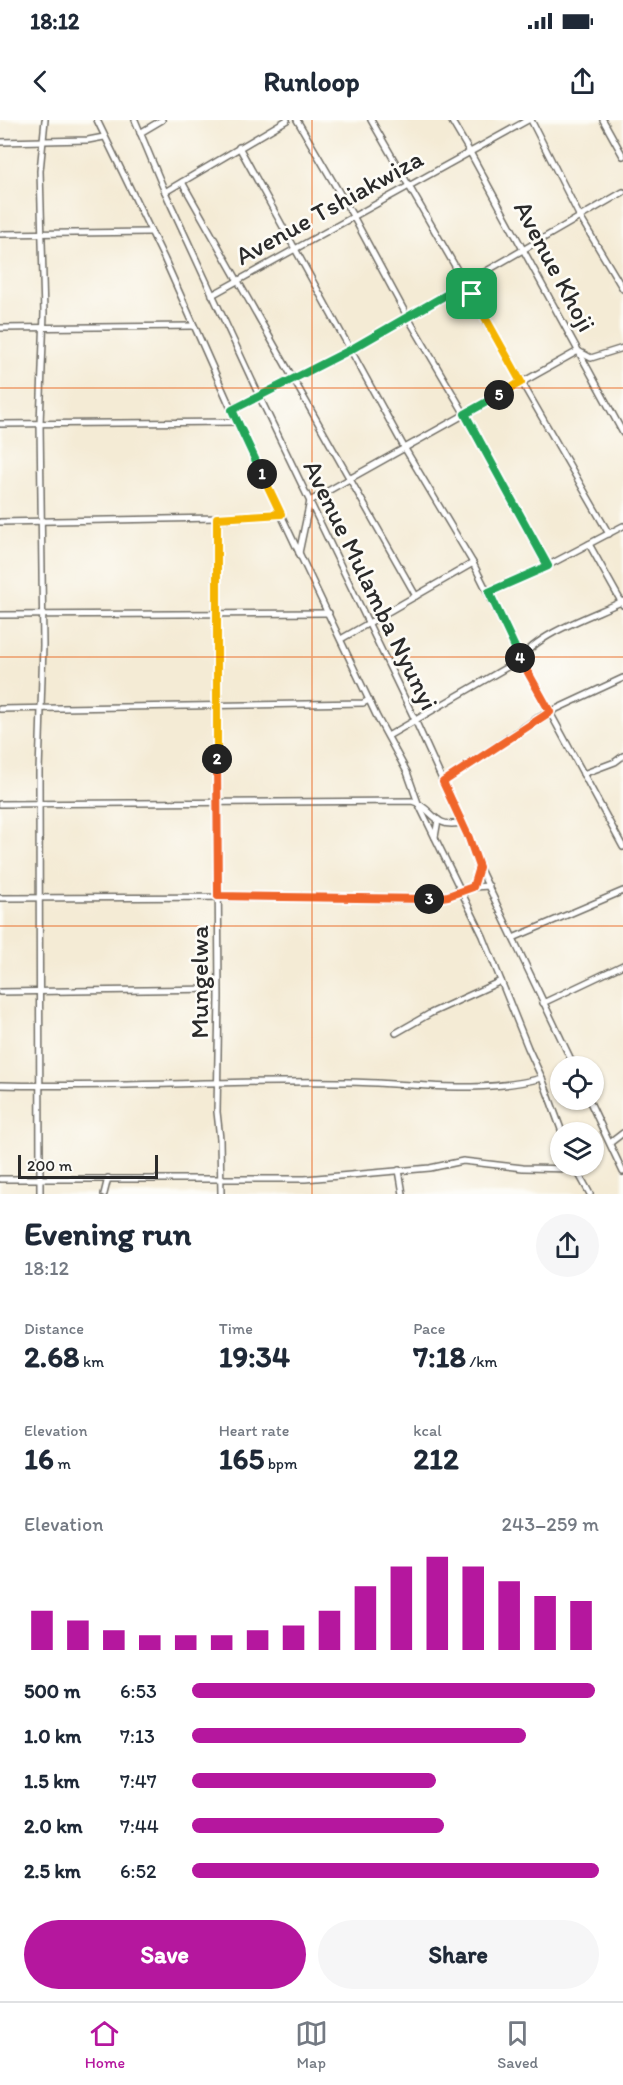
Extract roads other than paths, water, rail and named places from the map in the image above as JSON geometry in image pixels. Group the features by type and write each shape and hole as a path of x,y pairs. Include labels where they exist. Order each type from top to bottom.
{"street":[{"path":"40,1194 39,804 43,645 40,424 43,327 42,142 45,120"},
{"path":"97,120 237,422 369,700 407,772 418,803 483,936 542,1078 557,1122"},
{"name":"Avenue Mulamba Nyunyi","path":"135,120 212,295 416,722 460,823 469,838 479,867 569,1056"},
{"path":"140,133 162,120"},
{"path":"165,192 287,120"},
{"path":"297,120 465,414 548,566"},
{"path":"371,120 609,534"},
{"name":"Avenue Khoji","path":"451,120 623,433"},
{"path":"529,120 580,218 623,289"},
{"name":"Avenue Tshiakwiza","path":"212,295 409,184 529,120"},
{"path":"603,120 623,156"},
{"path":"0,142 88,140 104,137"},
{"path":"239,147 404,447 474,563 521,659 623,847"},
{"path":"182,182 416,596"},
{"path":"232,410 350,350 623,192"},
{"path":"0,234 150,232"},
{"path":"0,328 194,326"},
{"path":"299,553 310,501 578,351 591,358 623,348"},
{"path":"0,424 237,422"},
{"path":"0,522 217,518 281,514"},
{"name":"Mungelwa","path":"217,518 217,1112 221,1194"},
{"path":"489,592 548,566 623,526"},
{"path":"388,736 416,722 521,659 526,650 544,638 622,603 589,544"},
{"path":"340,639 474,563"},
{"path":"0,615 329,613"},
{"path":"443,782 550,712 623,678"},
{"path":"0,709 363,703 369,700"},
{"path":"583,774 615,762 623,756"},
{"path":"0,804 406,801 418,803 438,820 450,825 460,823"},
{"path":"435,837 438,820"},
{"path":"615,832 623,828"},
{"path":"473,887 479,867"},
{"path":"0,897 218,896 414,900 435,898 473,887 489,886"},
{"path":"513,938 623,891"},
{"path":"543,1003 623,965"},
{"path":"396,1033 432,1013 501,981"},
{"path":"0,992 218,989"},
{"path":"0,1085 121,1086 347,1082 473,1088 505,1086 542,1078"},
{"path":"594,1110 623,1172"},
{"path":"610,1143 623,1132"},
{"path":"0,1179 305,1179 430,1168 463,1161 523,1168 550,1167"},
{"path":"399,1170 404,1194"},
{"path":"580,1176 590,1194"},
{"path":"104,1194 108,1178"}]}
